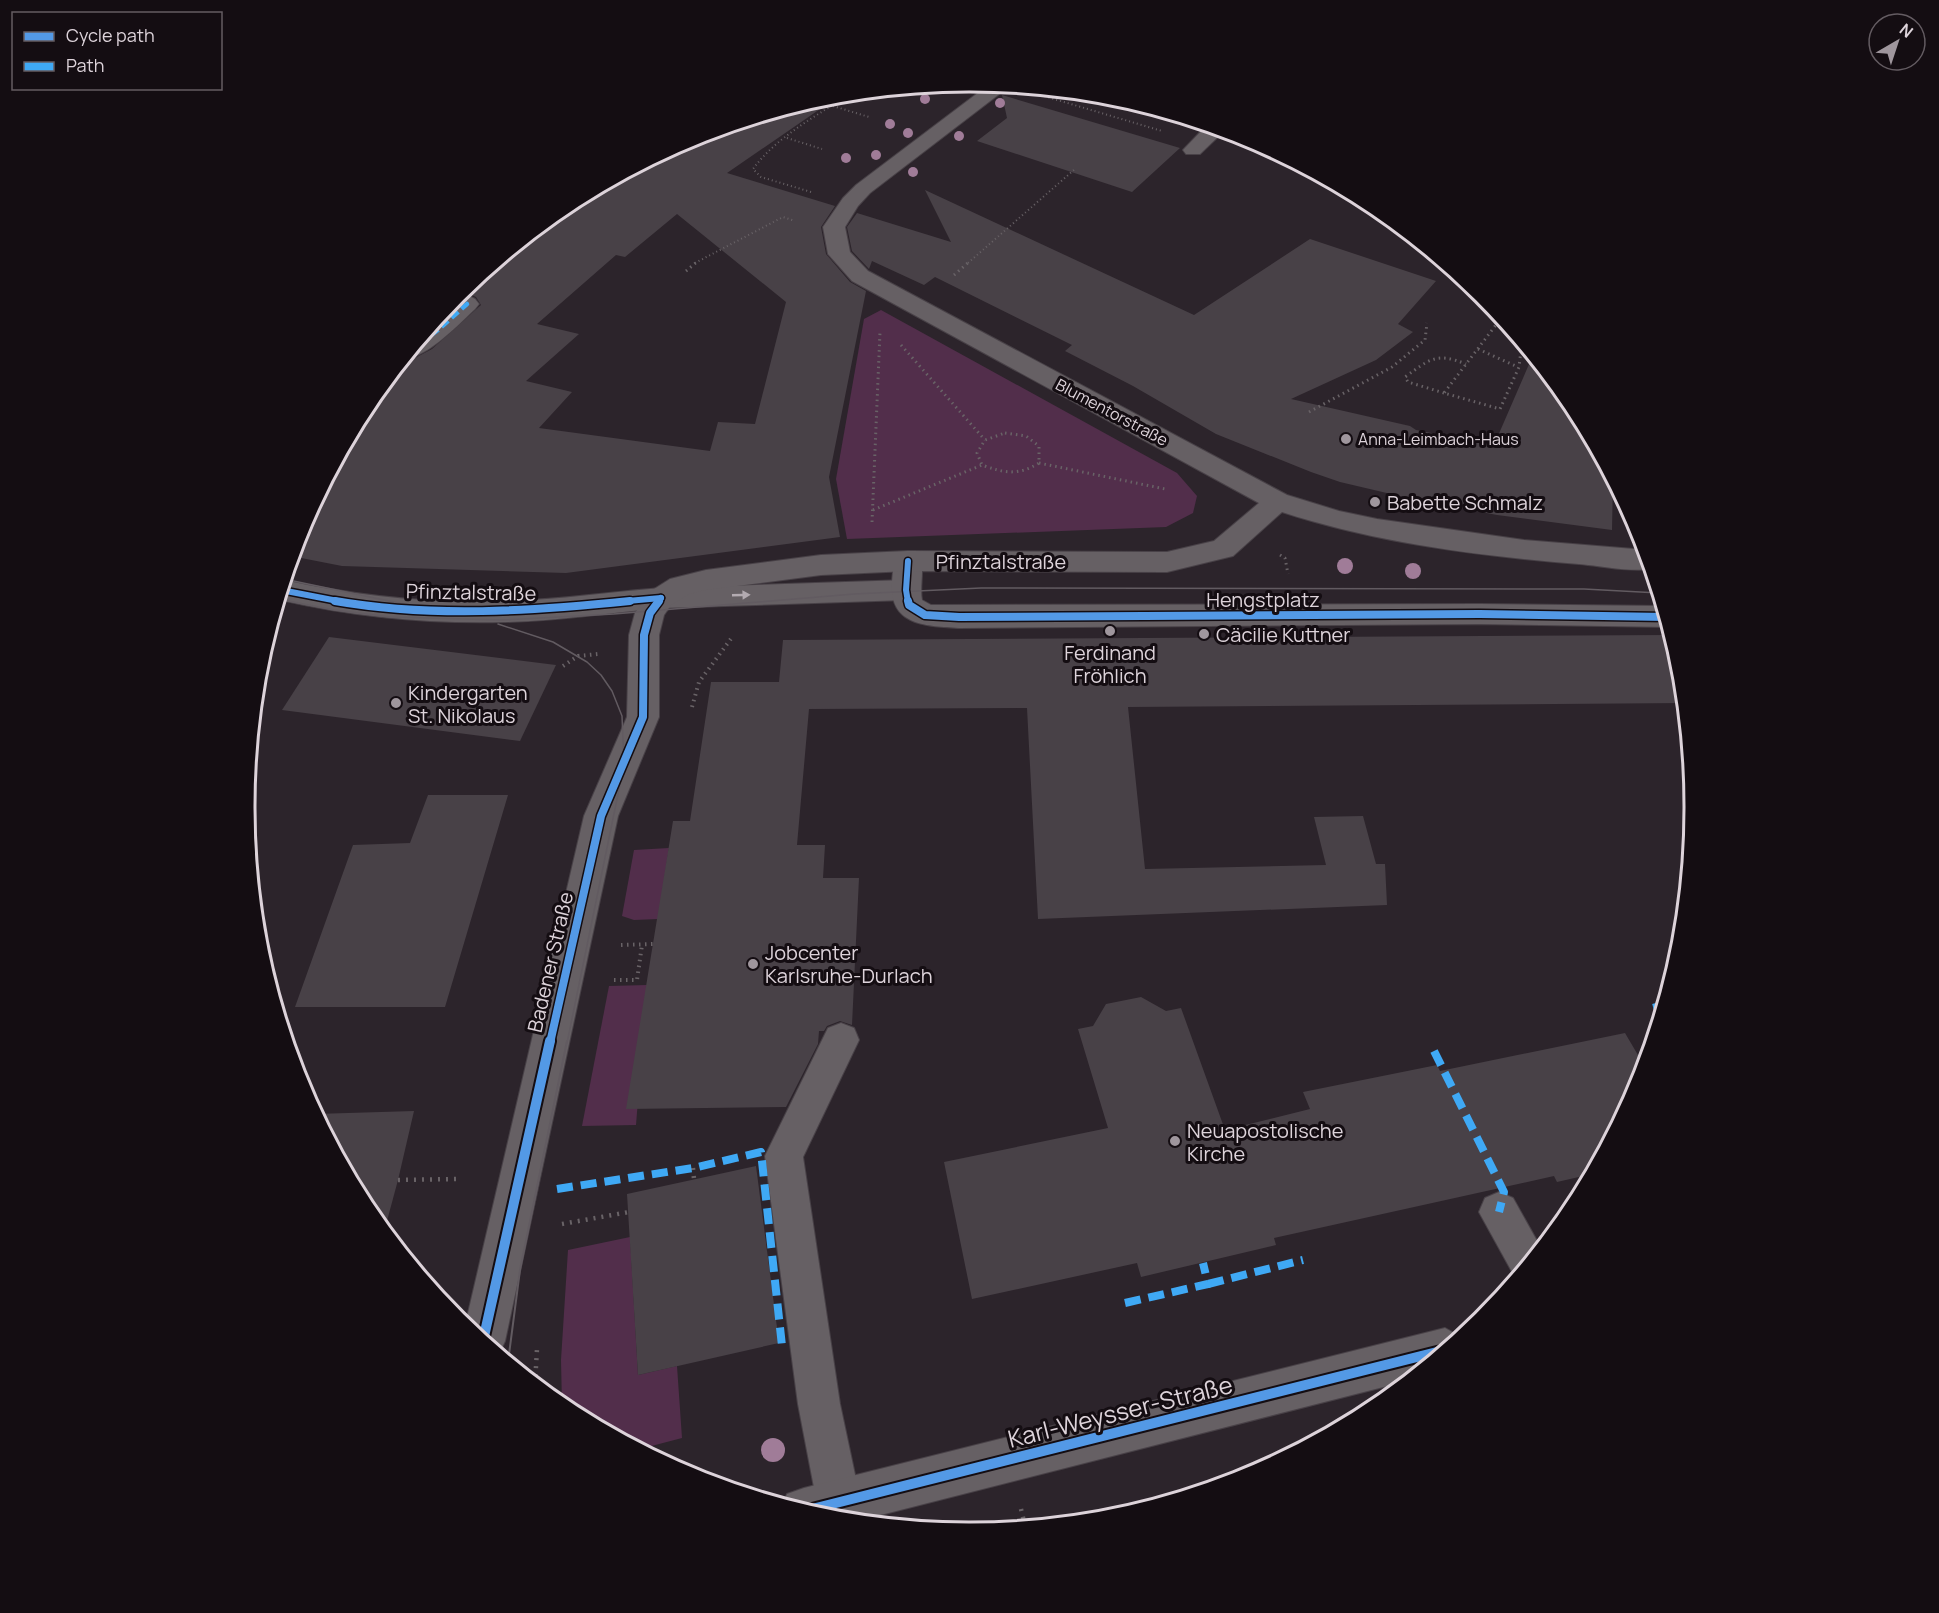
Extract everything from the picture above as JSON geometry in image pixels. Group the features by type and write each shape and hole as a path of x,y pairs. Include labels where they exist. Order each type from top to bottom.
{"main road":[{"path":"834,227 849,202 863,189 990,92"},
{"path":"1196,146 1210,133"},
{"name":"Blumentorstraße","path":"834,227 838,254 860,276 1277,501 1336,520 1377,528 1524,550 1640,559"},
{"path":"434,333 467,304 463,302"},
{"name":"Pfinztalstraße","path":"288,592 313,598 437,611 540,610 661,598 680,586 706,580 821,565 908,561 1167,562 1223,549 1277,501"},
{"path":"906,590 908,561"},
{"name":"Hengstplatz","path":"906,590 909,605 925,615 959,617 1480,614 1659,617"},
{"name":"Badener Straße","path":"485,1332 601,816 643,717 644,635 650,613 661,598"},
{"name":"Karl-Weysser-Straße","path":"824,1507 1429,1354"}],"lane":[{"path":"661,598 906,590"},
{"path":"822,1506 819,1404 784,1156 841,1040"},
{"path":"1499,1212 1524,1257"}],"path":[{"path":"1036,95 1196,146"},
{"path":"835,104 787,138 757,162 753,169 761,177 777,183 849,202"},
{"path":"832,106 869,117"},
{"path":"787,138 822,149"},
{"path":"954,275 1075,169"},
{"path":"686,272 696,262 783,217 801,224 834,227"},
{"path":"880,321 911,304"},
{"path":"880,321 985,440"},
{"path":"868,562 873,510 880,321"},
{"path":"1309,412 1392,367 1425,340 1427,322"},
{"path":"1444,393 1497,324"},
{"path":"1478,349 1519,367"},
{"path":"1466,364 1447,356 1435,355 1405,377 1408,382 1500,409 1519,367 1521,352"},
{"path":"982,465 977,453 985,440 1005,433 1026,436 1040,446 1039,463"},
{"path":"873,510 982,465 1009,475 1025,472 1039,463 1176,492"},
{"path":"690,713 699,682 732,636 743,635"},
{"path":"632,945 653,944"},
{"path":"616,969 614,981 637,980 642,945"},
{"path":"693,1168 694,1179"},
{"path":"398,1180 456,1179"},
{"path":"558,1224 599,1219 629,1212"},
{"path":"536,1375 538,1340"}],"shaded area":[{"path":"881,310 1177,473 1197,496 1193,513 1166,527 847,539 836,479 864,319"},
{"path":"669,848 658,919 634,920 622,916 634,850"},
{"path":"647,985 636,1125 582,1126 609,986"},
{"path":"630,1237 638,1375 677,1366 682,1438 650,1446 612,1426 562,1394 561,1360 568,1250"}],"building":[{"path":"1002,95 1180,148 1132,192 977,141 1007,118"},
{"path":"823,107 727,173 835,206 821,227 826,254 850,282 866,291 829,477 840,537 566,573 342,566 299,558 328,490 375,409 412,359 432,349 481,305 476,297 471,295 534,239 612,187 653,165 740,129","holes":["677,214 786,302 755,424 718,422 710,451 539,428 572,392 526,381 579,334 537,324 616,255 625,257"]},
{"path":"925,190 1194,315 1310,239 1436,281 1398,324 1413,332 1376,360 1291,399 1410,426 1416,430 1494,445 1530,362 1564,409 1611,490 1612,530 1497,515 1408,498 1340,482 1311,472 1216,434 1133,386 1065,351 1072,345 935,277 924,285 872,261 869,269 852,251 847,227 857,213 951,242"},
{"path":"1663,635 1676,703 1128,707 1145,869 1326,865 1314,817 1363,816 1376,864 1385,864 1387,905 1038,919 1027,708 809,709 797,845 825,845 823,878 859,878 852,1025 840,1021 827,1026 824,1031 819,1031 818,1044 786,1107 626,1109 673,821 690,821 711,682 779,682 783,640"},
{"path":"329,637 556,665 520,741 282,710"},
{"path":"428,795 508,795 445,1007 295,1007 353,845 410,843"},
{"path":"1141,997 1166,1011 1181,1008 1225,1130 1310,1109 1303,1092 1437,1065 1440,1071 1625,1033 1639,1057 1611,1123 1581,1176 1557,1182 1554,1176 1274,1238 1276,1245 1141,1277 1137,1263 972,1299 944,1162 1108,1128 1078,1029 1093,1026 1106,1004"},
{"path":"414,1111 387,1221 350,1164 324,1114"},
{"path":"756,1166 779,1343 638,1375 627,1194"}],"tram line":[{"path":"291,580 451,614"},
{"path":"285,600 334,610 390,617 502,620 614,614 854,594 981,588 1584,589 1652,593"},
{"path":"498,624 553,642 587,662 601,675 612,691 622,716 624,765 567,1043"},
{"path":"509,1353 520,1270 567,1041"}],"marked path":[{"path":"434,333 467,304 463,302"},
{"path":"1434,1051 1504,1192 1499,1212"},
{"path":"557,1189 693,1168 761,1152 782,1346"},
{"path":"1208,1284 1303,1260"},
{"path":"1125,1303 1208,1284 1203,1263"}],"cycle path":[{"path":"908,561 906,590 909,605 925,615 959,617 1480,614 1659,617"},
{"path":"288,592 376,607 441,612 539,610 661,598"},
{"path":"485,1332 601,816 643,717 644,635 650,613 661,598"},
{"path":"823,1506 1429,1354"}],"place":[{"name":"Anna-Leimbach-Haus","path":"1346,439"},
{"name":"Babette Schmalz","path":"1375,502"},
{"name":"Ferdinand Fröhlich","path":"1110,631"},
{"name":"Cäcilie Kuttner","path":"1204,634"},
{"name":"Kindergarten St. Nikolaus","path":"396,703"},
{"name":"Jobcenter Karlsruhe-Durlach","path":"753,964"},
{"name":"Neuapostolische Kirche","path":"1175,1141"}]}
